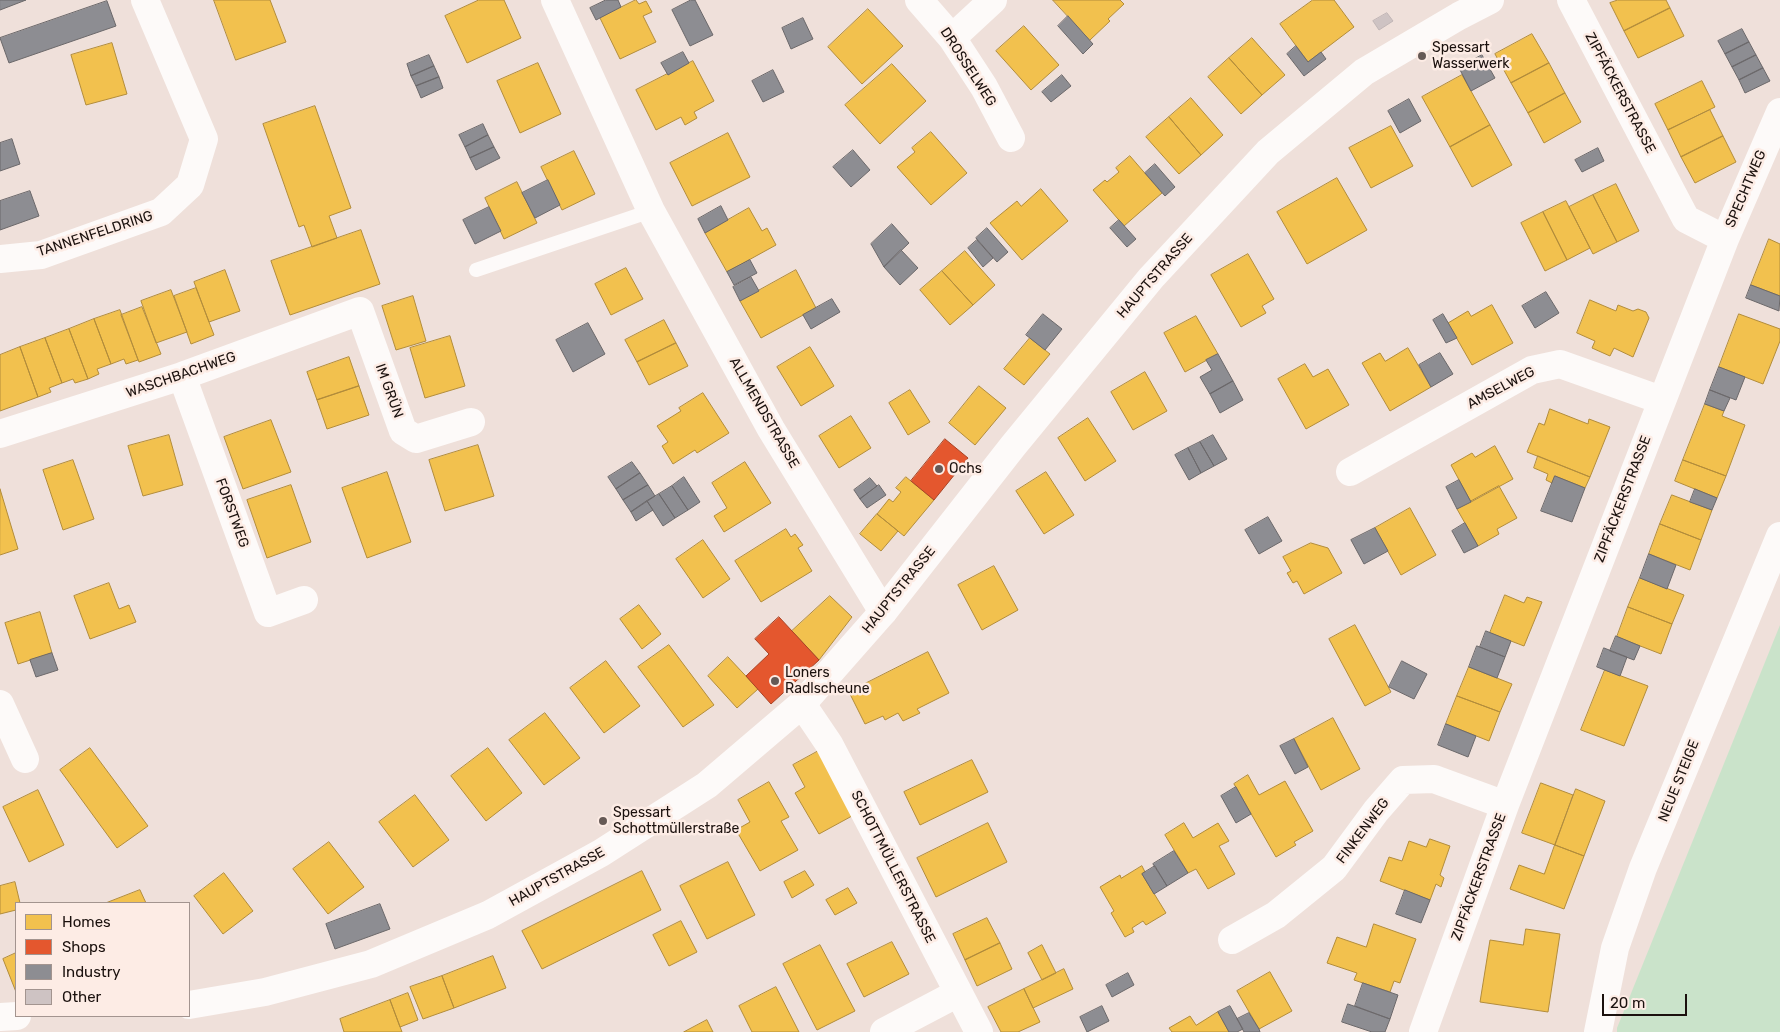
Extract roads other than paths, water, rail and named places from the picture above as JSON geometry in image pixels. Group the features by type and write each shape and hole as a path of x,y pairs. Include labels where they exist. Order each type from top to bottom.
{"street":[{"name":"TANNENFELDRING","path":"0,259 41,255 161,212 190,185 204,139 145,0"},
{"name":"ALLMENDSTRASSE","path":"555,0 651,211 772,429 882,612"},
{"name":"DROSSELWEG","path":"919,0 952,38 984,87 1011,138"},
{"path":"952,38 993,0"},
{"name":"HAUPTSTRASSE","path":"190,1005 265,992 371,964 488,915 601,853 707,785 802,704 882,612 1013,446 1151,278 1268,152 1364,72 1490,0"},
{"name":"ZIPFÄCKERSTRASSE","path":"1423,1032 1505,804 1725,239 1686,219 1571,0"},
{"name":"SPECHTWEG","path":"1725,239 1780,112"},
{"name":"WASCHBACHWEG","path":"0,434 182,376 360,311"},
{"name":"IM GRÜN","path":"360,311 403,431 416,439 471,422"},
{"name":"AMSELWEG","path":"1350,472 1532,370 1560,364 1661,400"},
{"name":"FORSTWEG","path":"182,376 268,613 304,600"},
{"name":"NEUE STEIGE","path":"1598,1032 1615,948 1644,868 1780,536"},
{"path":"0,704 25,759"},
{"name":"SCHOTTMÜLLERSTRASSE","path":"802,704 829,744 979,1032"},
{"name":"FINKENWEG","path":"1232,940 1276,914 1334,868 1376,811 1403,780 1434,779 1505,804"},
{"path":"884,1032 958,993"},
{"path":"0,1017 15,1016"}],"lane":[{"path":"476,270 651,211"}],"place":[{"name":"Spessart Wasserwerk","path":"1422,56"},
{"name":"Ochs","path":"939,469"},
{"name":"Loners Radlscheune","path":"775,681"},
{"name":"Spessart Schottmüllerstraße","path":"603,821"}]}
